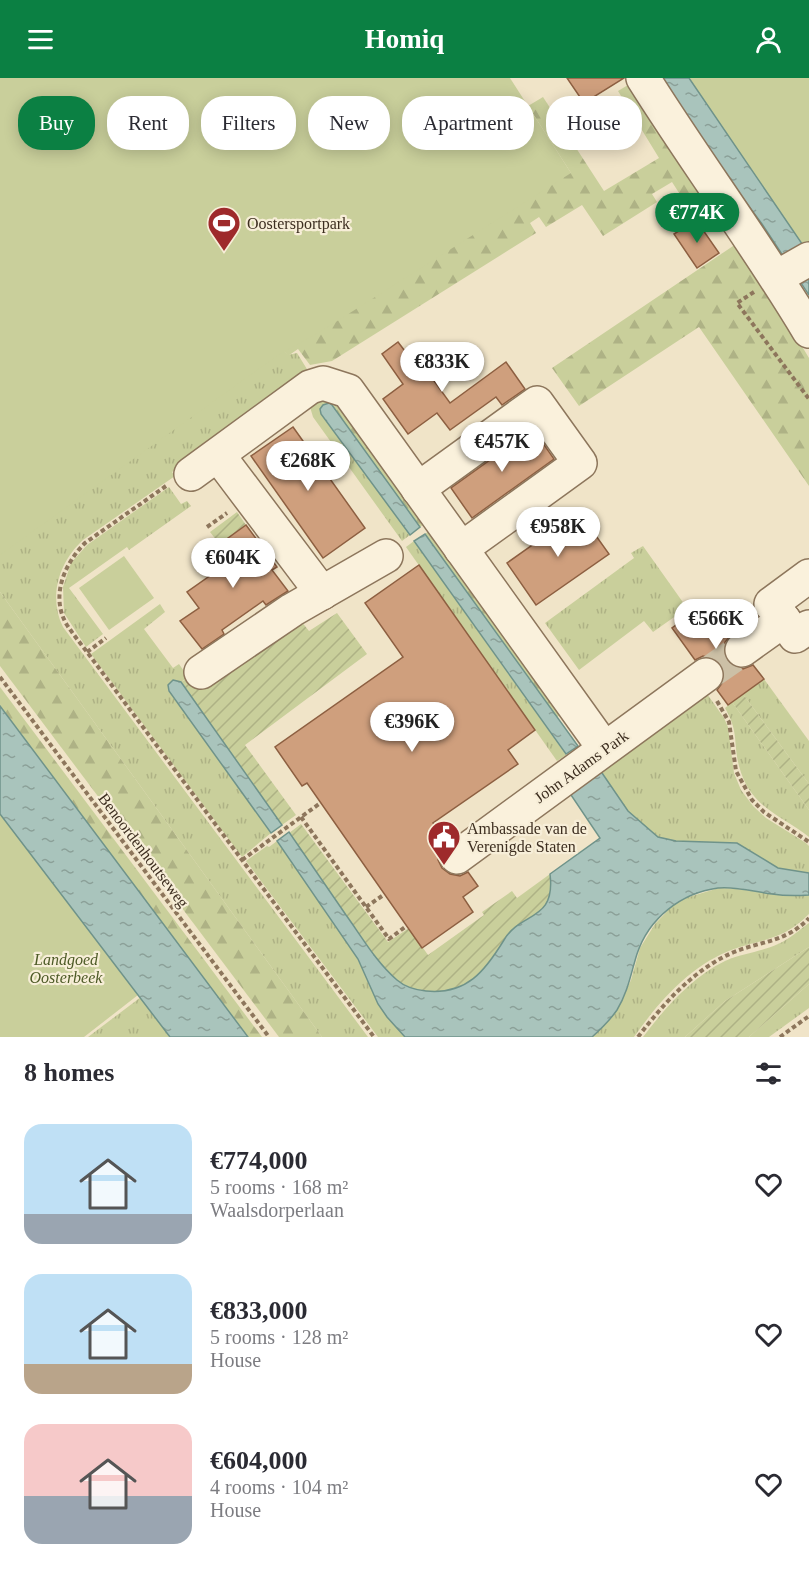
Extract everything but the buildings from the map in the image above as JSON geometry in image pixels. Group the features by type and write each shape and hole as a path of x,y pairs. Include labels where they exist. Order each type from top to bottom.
{"street":[{"path":"643,78 685,144 777,277 809,331"},
{"path":"777,277 809,259"},
{"path":"191,474 310,387 324,383 348,392 604,748"},
{"path":"418,489 537,403 580,463 460,549"},
{"path":"218,455 322,593"},
{"path":"201,672 292,610 386,556"},
{"path":"742,650 796,623 771,604 809,576"},
{"name":"John Adams Park","path":"457,857 703,677"}],"path":[{"path":"777,277 737,303 809,399"},
{"path":"191,474 177,478 85,543 73,554 66,565 60,590 62,614 66,624 374,1037"},
{"path":"87,652 106,638"},
{"name":"Benoordenhoutseweg","path":"0,677 269,1037"},
{"path":"703,677 729,722 736,771 752,800 764,812 809,842"},
{"path":"242,860 319,804"},
{"path":"301,817 389,939 405,927"},
{"path":"366,907 382,896"},
{"path":"638,1037 677,993 702,970 737,951 779,939 809,918"},
{"path":"780,1037 809,1016"}],"green space":[{"name":"Oostersportpark","path":"0,78 510,78 522,96 402,96 402,150 534,150 534,115 546,134 546,150 556,150 571,173 323,330 278,355 0,555"},
{"path":"130,78 214,96 201,96 201,150 296,150 296,114 308,116 308,150 390,150 390,134 402,137 402,150 464,150 571,173 556,150 577,150 604,191 659,158 642,130 642,96 621,96 618,91 638,79 711,196 690,210 672,182 652,194 657,202 603,236 582,205 546,227 539,217 530,223 536,233 332,361 310,365 298,349 288,356 283,349 171,150 189,150 189,96 140,96"},
{"path":"684,78 809,78 809,286"},
{"path":"543,97 546,102 546,134 534,115 534,102"},
{"path":"739,242 809,358 809,486 699,327 579,406 552,368"},
{"path":"283,349 288,355 297,353 310,374 172,472 175,476 83,540 62,569 58,580 56,604 63,627 368,1037 322,1037 0,592 0,544"},
{"path":"317,398 339,403 333,407 329,403 323,405 320,409 321,414 410,535 402,541 313,417 310,407"},
{"path":"339,403 426,523 420,527 333,407"},
{"path":"169,487 181,504 187,501 191,506 129,550 127,547 69,588 103,634 86,647 64,613 63,587 71,563 87,545"},
{"path":"237,512 246,525 224,541 235,558 232,560 210,532"},
{"path":"430,530 563,714 557,717 425,534"},
{"path":"414,541 566,755 557,761 406,547"},
{"path":"643,546 687,608 653,632 644,621 579,670 545,623 634,558 631,553"},
{"path":"124,556 154,598 109,630 79,588"},
{"path":"0,592 322,1037 279,1037 0,666"},
{"path":"160,604 165,612 144,629 173,668 179,664 188,677 168,690 271,833 242,857 91,654"},
{"path":"337,613 367,654 245,745 296,815 282,825 181,682 297,616 309,631"},
{"path":"764,679 809,741 809,784 743,694"},
{"path":"0,687 262,1037 248,1037 0,706"},
{"path":"705,691 728,727 734,773 741,790 766,818 809,846 809,873 778,868 737,843 676,841 658,837 628,811 600,770"},
{"path":"743,694 809,784 809,810 732,702"},
{"path":"732,702 809,810 809,837 767,809 750,792 739,766 732,724 725,708"},
{"name":"Landgoed Oosterbeek","path":"0,774 138,954 138,995 84,1037 0,1037"},
{"path":"301,824 388,942 409,928 428,955 484,915 482,912 512,891 517,898 550,874 548,900 536,914 511,931 490,962 473,979 453,989 426,991 415,989 397,980 376,957 289,833"},
{"path":"277,841 358,959 378,1004 405,1037 378,1037 246,861"},
{"path":"719,888 809,895 809,914 800,923 782,934 734,949 704,964 666,997 634,1037 592,1037 617,1009 631,980 640,948 655,924 675,903 682,899"},
{"path":"809,923 809,947 725,1001 685,1037 643,1037 670,1004 701,976 731,958 782,942"},
{"path":"809,947 809,984 749,1037 685,1037 725,1001"},
{"path":"809,984 809,1008 769,1037 749,1037"},
{"path":"141,997 170,1037 88,1037"}],"water":[{"path":"663,78 689,78 809,254 809,295 762,224 716,162"},
{"path":"329,403 420,527 410,535 321,414 320,409"},
{"path":"425,534 578,746 566,754 414,541"},
{"path":"173,680 181,682 282,825 271,833 169,691 168,685"},
{"path":"0,706 248,1037 170,1037 0,814"},
{"path":"600,770 628,811 658,837 676,841 737,843 778,868 809,873 809,895 781,895 739,888 718,888 691,895 668,909 642,941 627,989 617,1010 592,1037 405,1037 378,1004 358,959 277,841 289,832 370,949 397,980 422,991 453,989 464,985 482,971 511,931 543,908 548,900 550,874 600,838 569,792"}],"tunnel":[{"path":"706,675 742,650"}],"place":[{"name":"Oostersportpark","path":"224,252"},
{"name":"Ambassade van de Verenigde Staten","path":"444,866"}]}
